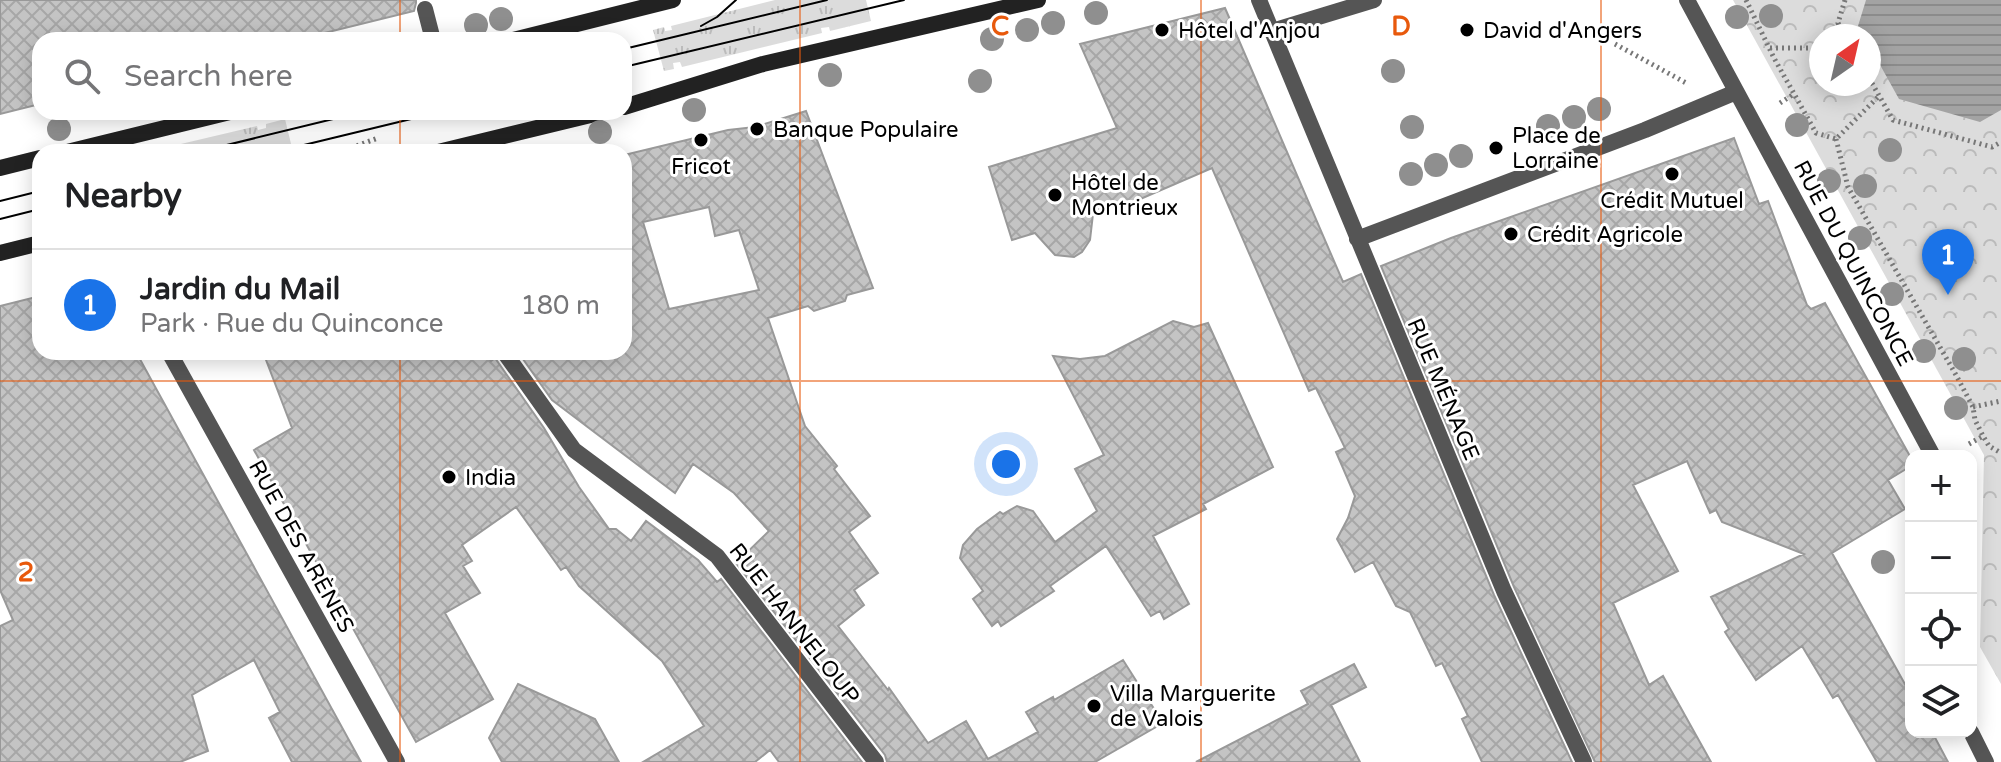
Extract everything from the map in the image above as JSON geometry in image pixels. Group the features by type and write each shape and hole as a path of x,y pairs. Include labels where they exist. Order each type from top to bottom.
{"main road":[{"path":"545,32 673,0"},
{"path":"632,105 763,64 1038,0"},
{"path":"100,144 197,120"},
{"path":"471,144 570,120"},
{"path":"0,168 32,160"},
{"path":"0,253 32,245"}],"street":[{"name":"RUE MÉNAGE","path":"1259,0 1504,591 1584,762"},
{"path":"1272,31 1374,0"},
{"name":"RUE DU QUINCONCE","path":"1687,0 1930,450"},
{"path":"425,9 431,32"},
{"path":"1357,239 1736,92"},
{"name":"RUE DES ARÈNES","path":"173,360 397,762"},
{"name":"RUE HANNELOUP","path":"510,360 574,450 717,556 876,762"},
{"path":"1974,738 1986,762"}],"path":[{"path":"1746,0 1816,133 1836,139"},
{"path":"1839,24 1845,0"},
{"path":"1615,44 1690,85 1708,105"},
{"path":"1770,48 1809,48"},
{"path":"1780,103 1794,94"},
{"path":"1836,139 1879,96 1893,120 1992,147 2001,142"},
{"path":"362,144 378,138"},
{"path":"1836,139 1848,187 1973,407 1983,436 1994,451 2001,453"},
{"path":"1973,407 2001,401"},
{"path":"1969,444 1983,436"}],"green space":[{"path":"775,0 866,0 871,21 830,31 829,27 821,28 822,33 682,67 680,62 673,63 674,69 664,71 653,30 664,27 665,31 672,30 671,26"},
{"path":"1733,0 2001,0 2001,684 1980,647 1984,455"},
{"path":"285,120 291,144 181,144 257,126 258,130 266,128 266,124"}],"shaded area":[{"path":"1866,0 2001,0 2001,110 1980,122 1899,99 1881,67 1881,24 1859,24"}],"building":[{"path":"0,0 416,0 414,11 329,32 32,32 32,106 0,114"},
{"path":"1225,8 1343,282 1361,274 1494,595 1572,762 1482,762 1462,719 1468,716 1442,663 1436,666 1410,612 1396,606 1373,562 1355,572 1337,539 1355,496 1336,452 1345,448 1316,388 1309,391 1212,168 1138,200 1093,214 1090,240 1074,257 1055,255 1035,233 1012,240 989,167 1117,128 1080,44"},
{"path":"806,111 873,288 847,295 845,301 814,311 808,306 768,318 805,426 837,466 834,469 870,516 849,532 878,573 854,590 864,605 838,626 889,688 928,743 966,721 988,759 1038,732 1026,712 1053,697 1054,700 1123,660 1163,723 1095,762 887,762 885,755 736,563 769,531 734,493 693,464 675,493 552,400 524,360 632,360 632,153 728,130 755,127","holes":["709,207 715,236 739,230 759,290 669,309 643,222"]},
{"path":"1734,138 1759,204 1768,201 1807,305 1811,309 1825,303 1907,450 1905,470 1888,480 1905,509 1832,553 1905,684 1905,738 1935,738 1948,762 1877,762 1838,695 1833,698 1802,646 1756,680 1725,632 1729,629 1711,597 1804,554 1722,522 1716,510 1710,513 1687,461 1633,485 1678,571 1613,603 1649,685 1663,676 1711,762 1595,762 1514,587 1381,266 1451,238"},
{"path":"32,298 32,360 140,360 361,762 292,762 269,718 280,712 254,660 192,695 208,751 180,762 0,762 0,626 13,620 0,590 0,306"},
{"path":"1173,321 1194,327 1208,323 1273,467 1203,504 1206,509 1153,536 1189,604 1164,619 1160,611 1151,616 1106,546 1050,586 1054,591 1001,626 998,621 992,626 973,599 983,591 960,558 963,545 977,529 1000,512 1003,514 1017,506 1033,511 1055,542 1097,511 1075,469 1104,455 1053,356 1080,359 1105,356"},
{"path":"266,360 496,360 609,529 616,529 631,541 646,521 698,560 717,582 721,579 862,762 779,762 770,750 755,762 643,762 704,726 662,661 579,586 566,567 561,570 516,507 462,545 472,561 463,566 480,593 445,613 493,699 416,742 254,450 292,428"},
{"path":"1354,664 1366,687 1331,705 1360,762 1196,762 1308,704 1301,691"},
{"path":"518,684 595,719 619,762 502,762 489,738"}],"tram line":[{"path":"701,26 736,0"},
{"path":"632,47 827,0"},
{"path":"632,65 904,0"},
{"path":"231,144 329,120"},
{"path":"308,144 407,120"},
{"path":"0,201 32,193"},
{"path":"0,219 32,211"}],"place":[{"name":"Hôtel d'Anjou","path":"1162,30"},
{"name":"David d'Angers","path":"1467,30"},
{"name":"Banque Populaire","path":"757,129"},
{"name":"Fricot","path":"701,140"},
{"name":"Place de Lorraine","path":"1496,148"},
{"name":"Crédit Mutuel","path":"1672,174"},
{"name":"Hôtel de Montrieux","path":"1055,195"},
{"name":"Crédit Agricole","path":"1511,234"},
{"name":"Jardin du Mail","path":"1948,295"},
{"name":"India","path":"449,477"},
{"name":"Villa Marguerite de Valois","path":"1094,706"}]}
